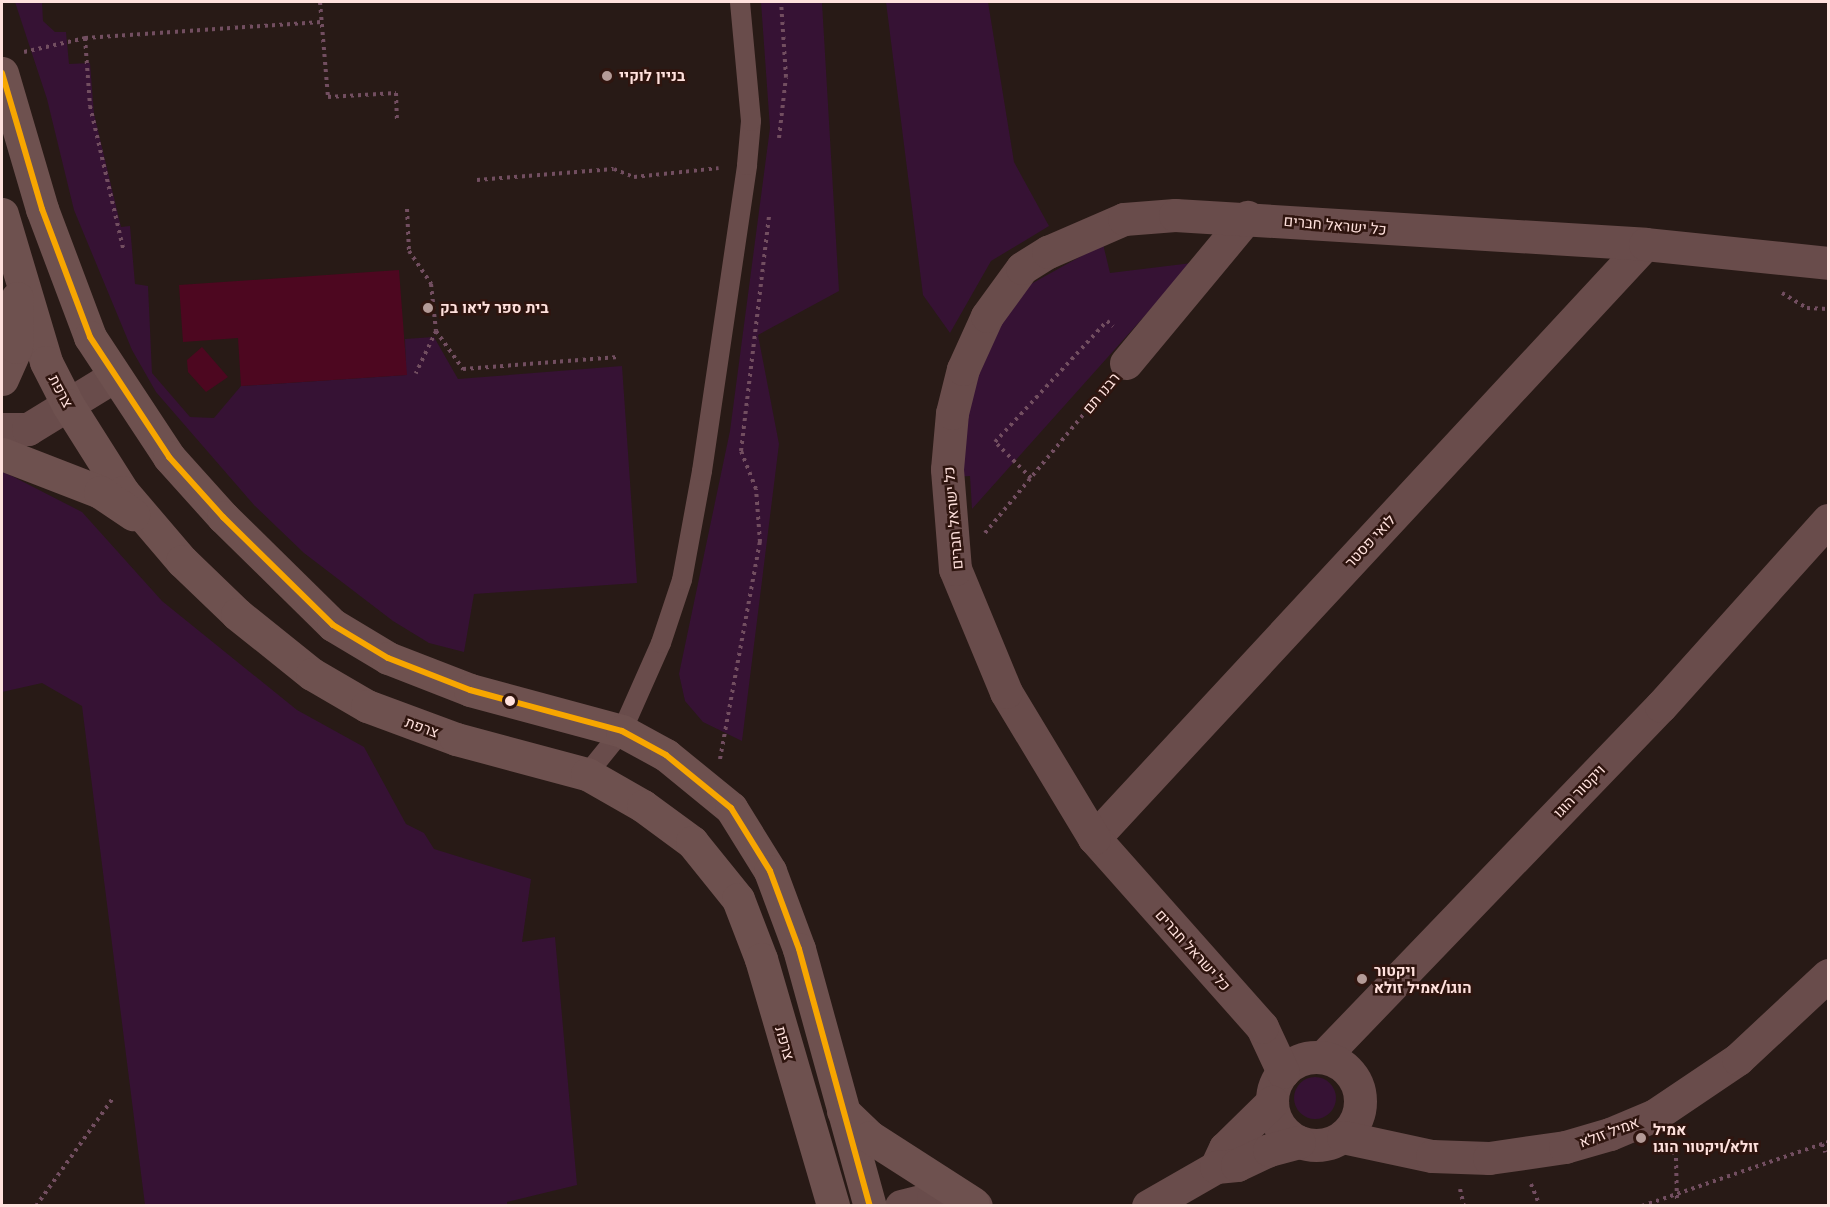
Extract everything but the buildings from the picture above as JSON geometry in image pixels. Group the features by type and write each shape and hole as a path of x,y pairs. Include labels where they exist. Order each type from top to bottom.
{"street":[{"path":"11,63 60,260 90,337 113,377 169,457 223,517 333,625 388,658 470,690 622,731 666,755 731,808 770,871 799,949 841,1109 870,1206"},
{"name":"צרפת","path":"2,214 46,362 68,405 123,492 153,528 237,614 312,675 367,706 456,739 587,774 643,806 692,842 738,899 761,959 833,1206"},
{"name":"כל ישראל חברים","path":"1283,1072 1262,1027 1094,838 1006,692 955,569 947,469 952,413 963,369 987,316 1022,268 1048,252 1124,219 1175,215 1247,217 1384,230 1645,244 1828,263"},
{"path":"1132,356 1247,217"},
{"name":"לואי פסטר","path":"1094,838 1645,244"},
{"path":"2,379 16,347 18,273"},
{"path":"2,429 28,429 113,377"},
{"path":"2,454 100,492 153,528"},
{"name":"ויקטור הוגו","path":"1323,1057 1661,706 1828,520"},
{"name":"אמיל זולא","path":"1343,1137 1432,1156 1489,1158 1564,1147 1610,1134 1654,1115 1738,1059 1828,975"},
{"path":"1148,1206 1216,1167 1237,1165 1269,1150 1299,1142 1322,1145 1343,1137 1359,1110 1359,1090 1351,1074 1323,1057 1295,1062 1283,1072 1272,1102 1225,1148 1216,1167"},
{"path":"1272,1102 1280,1126 1299,1142"},
{"path":"841,1109 870,1137 975,1204"},
{"path":"901,1206 933,1198 975,1204"}],"lane":[{"path":"587,774 622,731 679,592 702,471 747,165 751,121 740,2"}],"path":[{"path":"320,2 328,97 396,93 397,120"},
{"path":"778,148 786,77 781,2"},
{"path":"11,63 85,38 321,22"},
{"path":"85,38 90,106 123,248"},
{"path":"477,180 614,169 634,177 747,165"},
{"path":"703,784 724,754 760,542 756,489 741,451 770,207"},
{"path":"407,209 410,251 431,284 436,332 463,369 619,357"},
{"path":"1031,478 995,442 1107,321 1132,356"},
{"path":"416,373 436,332"},
{"name":"רבנו תם","path":"955,569 1132,356"},
{"path":"36,1206 113,1098"},
{"path":"1668,1140 1676,1158 1674,1195 1677,1202"},
{"path":"1642,1206 1828,1142"},
{"path":"1822,1144 1825,1152"},
{"path":"1743,1171 1746,1179"},
{"path":"1533,1188 1540,1206"},
{"path":"1461,1193 1464,1206"}],"shaded area":[{"path":"15,2 42,2 43,21 55,32 66,32 69,64 90,63 94,114 121,227 130,226 135,284 148,286 152,373 190,417 214,418 241,386 406,375 405,339 434,337 458,379 622,366 637,583 474,594 464,652 429,643 393,621 304,553 254,505 156,392 132,350 74,210 47,99"},
{"path":"761,2 847,2 822,3 839,291 758,335 779,444 742,741 703,722 685,701 679,674 730,431 770,128"},
{"path":"886,2 988,2 1014,162 1049,226 991,261 950,333 923,295"},
{"path":"1103,244 1110,273 1192,263 972,509 970,476 955,477 969,376 1022,289"},
{"path":"399,270 407,375 241,386 238,338 183,342 179,285"},
{"path":"202,347 228,377 206,392 188,372 187,360"},
{"path":"2,471 82,512 162,601 297,710 364,747 406,824 424,833 434,849 531,879 522,942 555,937 577,1185 507,1202 507,1206 145,1205 82,706 42,683 2,692"},
{"path":"1315,1077 1323,1078 1330,1083 1335,1090 1335,1106 1330,1113 1323,1118 1315,1119 1307,1118 1300,1113 1295,1106 1294,1098 1295,1090 1300,1083 1307,1078"}],"transit line":[{"path":"2,73 42,209 90,337 169,457 223,517 333,625 388,658 470,690 622,731 666,755 731,808 770,871 799,949 870,1206"}],"place":[{"name":"בניין לוקיי","path":"607,76"},
{"name":"בית ספר ליאו בק","path":"428,308"},
{"name":"ויקטור הוגו/אמיל זולא","path":"1362,979"},
{"name":"אמיל זולא/ויקטור הוגו","path":"1641,1138"}]}
